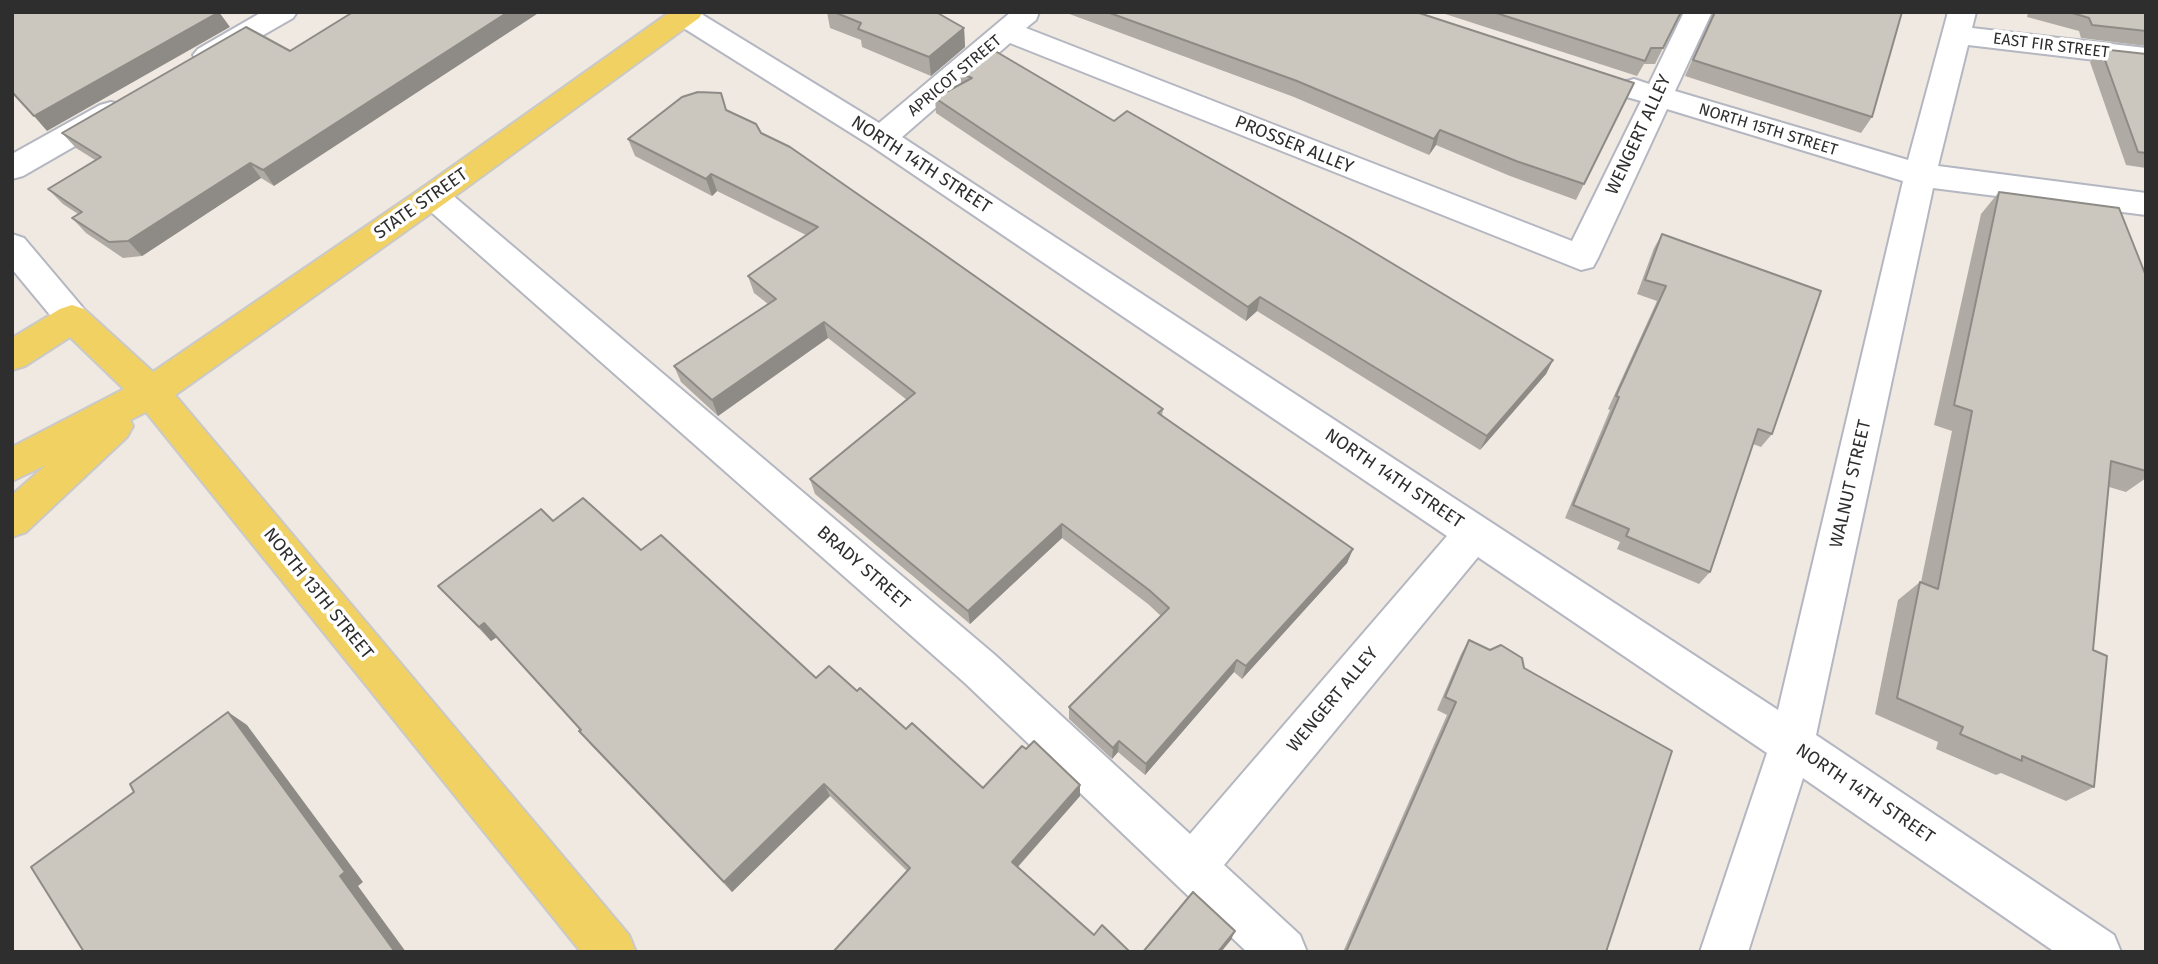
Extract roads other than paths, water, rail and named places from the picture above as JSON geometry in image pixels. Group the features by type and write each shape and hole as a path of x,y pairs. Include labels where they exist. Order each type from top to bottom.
{"main road":[{"name":"STATE STREET","path":"12,465 151,392 433,196 687,14"},
{"name":"NORTH 13TH STREET","path":"72,318 151,392 612,952"},
{"path":"12,356 72,318"},
{"name":"STATE STREET","path":"12,520 151,392"}],"street":[{"path":"187,68 283,12"},
{"name":"WENGERT ALLEY","path":"1581,258 1698,12"},
{"name":"NORTH 14TH STREET","path":"687,14 881,138 1474,532 2097,952"},
{"name":"APRICOT STREET","path":"881,138 1018,22"},
{"name":"PROSSER ALLEY","path":"1018,22 1581,258"},
{"name":"EAST FIR STREET","path":"1960,24 2146,57"},
{"name":"WALNUT STREET","path":"1724,952 1792,744 1920,175 1960,24"},
{"name":"NORTH 15TH STREET","path":"1606,79 1920,175 2146,204"},
{"path":"12,168 138,96"},
{"name":"BRADY STREET","path":"433,196 980,669 1283,952"},
{"name":"NORTH 13TH STREET","path":"12,246 72,318"},
{"name":"WENGERT ALLEY","path":"1192,867 1474,532"}]}
